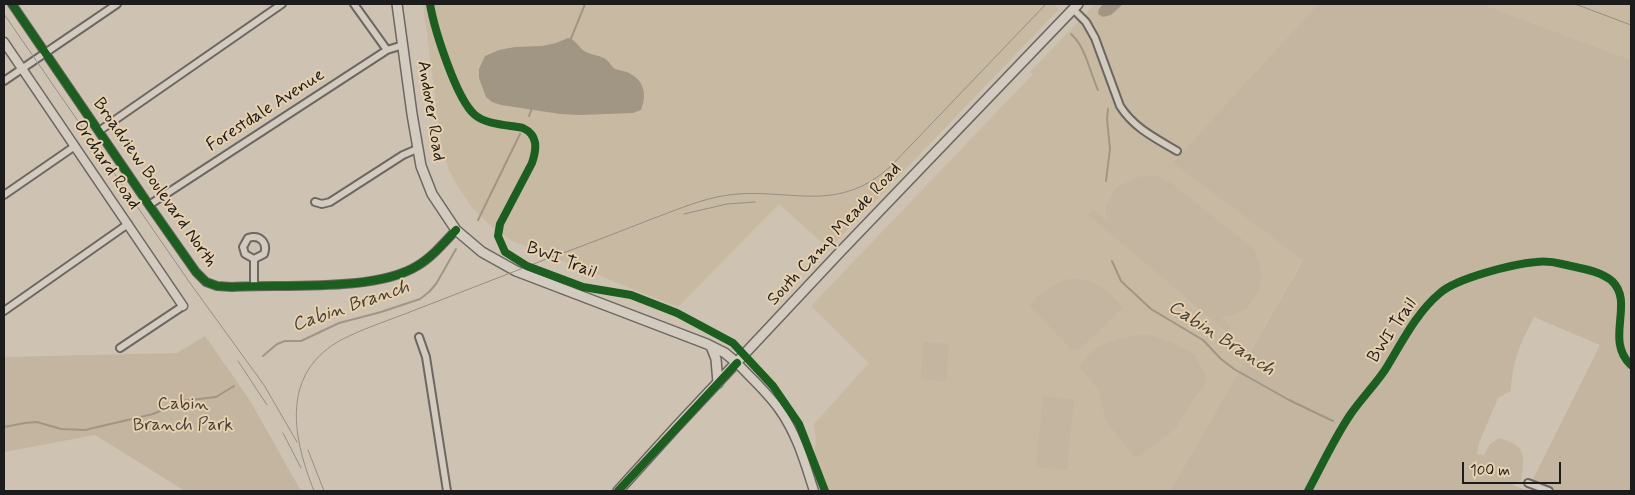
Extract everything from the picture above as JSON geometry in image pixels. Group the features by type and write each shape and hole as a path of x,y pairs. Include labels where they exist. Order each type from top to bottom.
{"main road":[{"name":"Andover Road","path":"397,4 417,149 432,194 456,230 482,252 516,271 711,346 725,353 737,363"},
{"name":"South Camp Meade Road","path":"618,491 1076,6"},
{"path":"711,346 716,359 718,383"}],"street":[{"name":"Broadview Boulevard North","path":"12,4 149,205 196,272 206,282 217,286 345,284 394,277 416,267 431,256 456,230"},
{"path":"4,81 117,4"},
{"path":"98,131 282,4"},
{"path":"354,4 386,50"},
{"path":"1076,6 1095,38 1120,106 1126,116 1142,130 1177,151"},
{"name":"Orchard Road","path":"4,42 183,306"},
{"name":"Forestdale Avenue","path":"149,205 386,50 402,45"},
{"path":"4,195 75,146"},
{"path":"315,202 322,204 330,202 403,155 417,149"},
{"path":"4,311 128,224"},
{"path":"254,259 254,286"},
{"path":"120,348 183,306"},
{"path":"419,338 426,357 447,491"},
{"name":"Andover Road","path":"737,363 766,393 791,427 804,458 814,491"},
{"path":"1528,483 1549,491"}],"shaded area":[{"path":"423,4 1054,4 1059,9 829,249 779,204 678,307 512,241 492,227 473,209 448,168 441,144"},
{"path":"1095,4 1318,4 1177,162 1312,243 1170,491 826,491 814,454 816,440 814,424 869,363 811,306 1033,74 1030,72"},
{"path":"1103,4 1123,4 1111,15 1103,17 1098,14"},
{"path":"1481,4 1631,4 1631,60"},
{"path":"568,38 586,52 604,58 615,69 627,72 637,78 644,92 641,110 633,113 560,114 501,105 492,102 486,97 479,78 479,69 485,56 499,50 515,47 542,46"}],"green space":[{"path":"1318,4 1481,4 1631,60 1631,491 1559,491 1532,481 1600,345 1534,317 1518,353 1511,381 1511,391 1498,398 1479,443 1477,454 1484,455 1490,444 1499,438 1511,442 1520,449 1523,457 1521,480 1513,485 1528,491 1170,491 1303,260 1173,163"},
{"path":"1154,175 1170,182 1254,249 1262,274 1258,293 1246,309 1231,316 1220,317 1231,326 1227,332 1088,215 1093,209 1107,221 1105,208 1116,188 1136,177"},
{"path":"1074,278 1089,281 1107,291 1123,307 1079,350 1072,350 1029,305 1050,288"},
{"path":"1151,335 1173,343 1195,355 1206,377 1204,387 1193,400 1176,428 1139,457 1134,456 1106,421 1098,389 1079,367 1097,348 1122,338"},
{"name":"Cabin Branch Park","path":"205,336 249,399 301,491 185,491 95,435 4,452 4,357 177,353"},
{"path":"923,342 949,344 946,381 921,379"},
{"path":"1043,396 1074,399 1067,470 1036,467"}],"waterway":[{"name":"Cabin Branch","path":"570,41 585,4"},
{"name":"Cabin Branch","path":"1071,34 1084,53 1098,90"},
{"name":"Cabin Branch","path":"529,116 532,108"},
{"name":"Cabin Branch","path":"1106,181 1110,149 1108,109"},
{"name":"Cabin Branch","path":"478,220 520,134"},
{"name":"Cabin Branch","path":"263,356 277,344 285,341 301,341 339,323 420,299 436,284 456,249"},
{"name":"Cabin Branch","path":"1112,261 1121,281 1151,309 1203,340 1221,359 1234,369 1289,400 1333,421"},
{"name":"Cabin Branch","path":"4,427 37,422 61,429 85,430 153,414 182,401 216,397 234,386"}],"tram line":[{"path":"314,491 308,476 297,429 296,412 298,397 302,381 310,367 320,355 341,340 549,258 700,202 717,197 741,194 828,195 849,191 870,182 891,166 1046,4"},
{"path":"1575,4 1631,25"},
{"path":"4,14 190,283 264,385 297,442"},
{"path":"684,214 727,204 755,202"},
{"path":"238,361 267,405"},
{"path":"283,433 301,468"},
{"path":"308,450 324,491"}],"cycle path":[{"path":"12,4 149,205 196,272 206,282 217,286 232,287 328,285 377,280 399,274 417,266 433,254 456,230"},
{"name":"BWI Trail","path":"430,4 436,29 453,79 468,107 475,115 485,121 523,128 534,138 535,152 532,163 500,224 498,236 505,252 527,266 583,287 631,295 677,313 733,343 773,386 799,424 825,491"},
{"name":"BWI Trail","path":"1308,491 1344,424 1385,370 1416,319 1440,293 1459,282 1500,269 1539,262 1559,263 1601,274 1612,281 1618,290 1621,300 1620,344 1623,355 1631,365"},
{"path":"618,491 737,363"}]}
